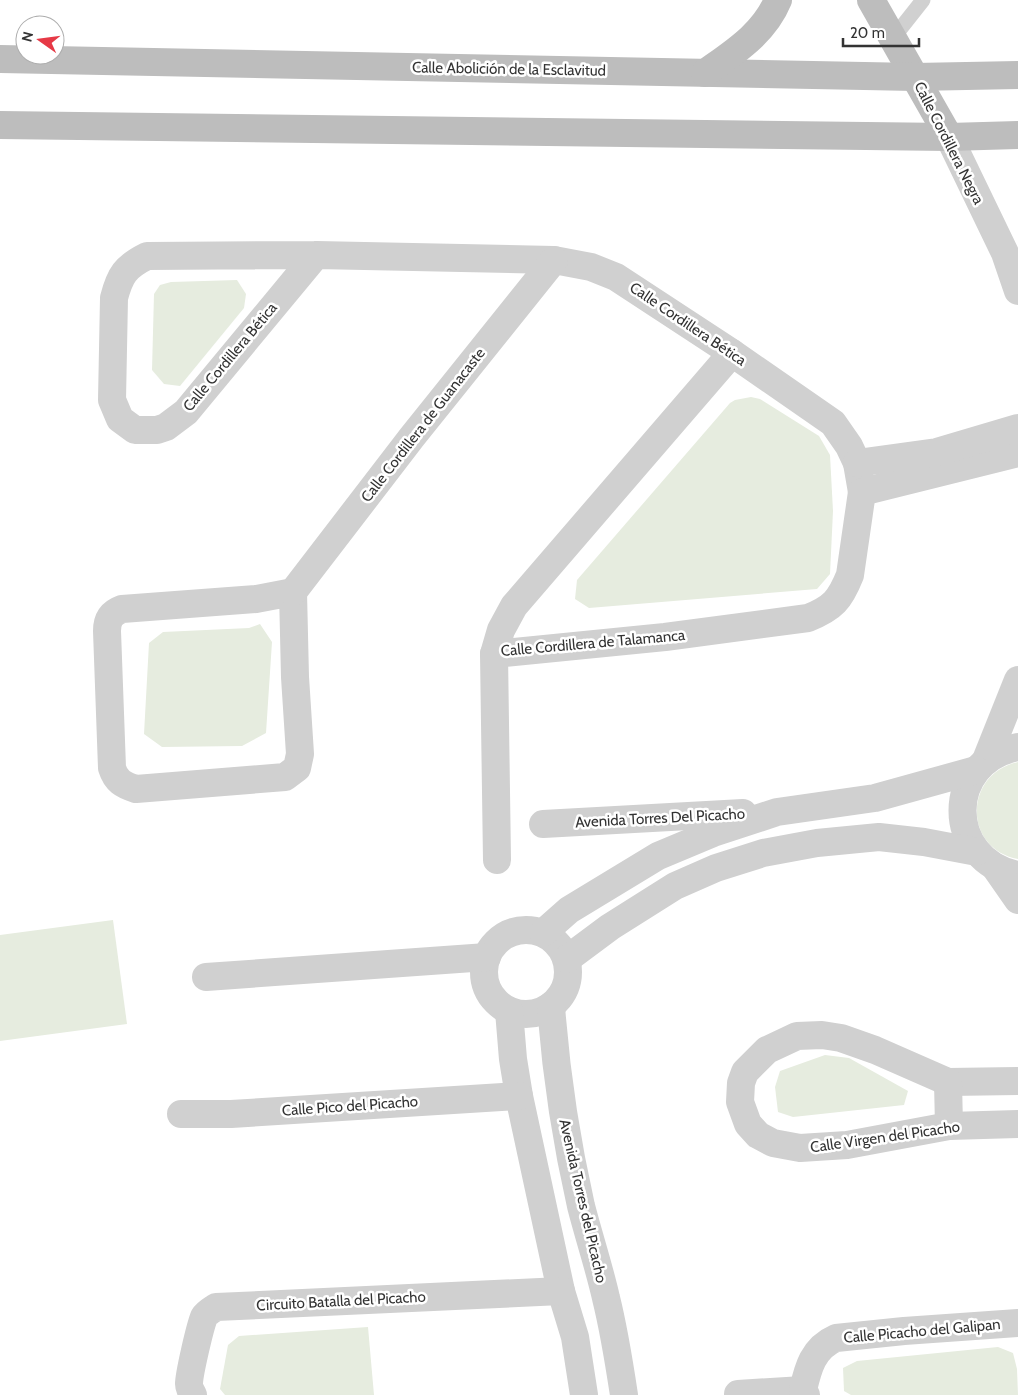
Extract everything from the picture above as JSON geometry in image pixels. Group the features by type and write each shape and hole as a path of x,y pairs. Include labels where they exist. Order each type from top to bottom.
{"main road":[{"path":"705,73 750,41 765,22 778,0"},
{"name":"Calle Cordillera Negra","path":"872,0 948,137"},
{"name":"Calle Abolición de la Esclavitud","path":"0,59 915,77 1018,75"},
{"path":"0,125 948,137 1018,135"}],"street":[{"name":"Calle Cordillera Negra","path":"948,137 1005,253 1018,291"},
{"name":"Calle Cordillera Bética","path":"316,255 186,412 166,427 157,430 135,430 120,419 112,400 114,298 117,284 124,272 133,263 147,256 316,255 554,260 591,267 616,277 732,353 832,423 849,446 857,464"},
{"name":"Calle Cordillera de Guanacaste","path":"293,592 412,437 554,260"},
{"name":"Calle Cordillera de Talamanca","path":"497,860 494,654 500,630 514,606 732,353"},
{"path":"857,464 937,452 1018,428"},
{"path":"862,492 1018,453"},
{"name":"Calle Cordillera de Talamanca","path":"494,654 666,637 808,618 826,610 835,602 845,588 850,575 862,492 857,464"},
{"path":"293,592 295,677 300,754 297,768 285,777 220,784 136,789 118,782 112,768 107,631 107,623 111,616 116,611 122,609 256,599 293,592"},
{"path":"1018,680 981,765 967,785 962,802 962,820 968,837 997,865 1018,900"},
{"name":"Avenida Torres del Picacho","path":"544,933 569,910 658,856 713,833 777,812 875,798 981,765 1005,749 1018,747"},
{"name":"Avenida Torres Del Picacho","path":"543,824 777,812"},
{"path":"567,959 610,927 675,886 716,868 763,853 817,842 879,837 924,842 997,865"},
{"path":"534,930 544,933 558,944 567,959 568,977 566,986 557,1001 541,1012 519,1014 509,1011 494,1000 486,984 484,975 487,957 498,940 515,931 534,930"},
{"path":"206,978 487,957"},
{"name":"Avenida Torres del Picacho","path":"551,1006 555,1063 563,1120 581,1207 612,1321 624,1395"},
{"path":"509,1011 513,1059 519,1096 561,1290 575,1336 584,1395"},
{"name":"Calle Virgen del Picacho","path":"1018,1081 948,1082 875,1050 841,1038 822,1035 797,1036 767,1050 745,1072 741,1083 740,1102 748,1124 758,1135 773,1143 800,1148 847,1145 949,1126 1018,1124"},
{"path":"948,1082 949,1126"},
{"name":"Calle Pico del Picacho","path":"181,1114 231,1114 519,1096"},
{"name":"Circuito Batalla del Picacho","path":"193,1395 189,1384 190,1375 204,1317 216,1307 561,1290"},
{"name":"Calle Picacho del Galipan","path":"805,1392 810,1363 819,1349 836,1338 1018,1323"},
{"path":"738,1394 805,1392"}],"lane":[{"path":"893,38 924,0"}],"shaded area":[{"path":"237,280 246,294 244,308 180,386 164,384 152,370 154,294 160,285 171,282"},
{"path":"751,397 760,399 819,436 830,455 833,511 830,574 817,589 589,608 575,599 577,580 730,403 735,400"},
{"path":"260,624 272,642 266,733 242,746 162,747 144,734 149,643 163,632 249,628"},
{"path":"1018,762 1018,859 1000,852 987,841 979,827 977,811 979,795 987,781 1000,769"},
{"path":"113,920 127,1024 0,1041 0,935"},
{"path":"825,1055 849,1058 908,1091 904,1105 793,1117 778,1112 775,1087 780,1071"},
{"path":"368,1327 374,1395 225,1395 220,1389 228,1345 239,1336"},
{"path":"998,1347 1013,1353 1017,1369 1018,1395 851,1395 844,1391 843,1368 857,1361"}]}
